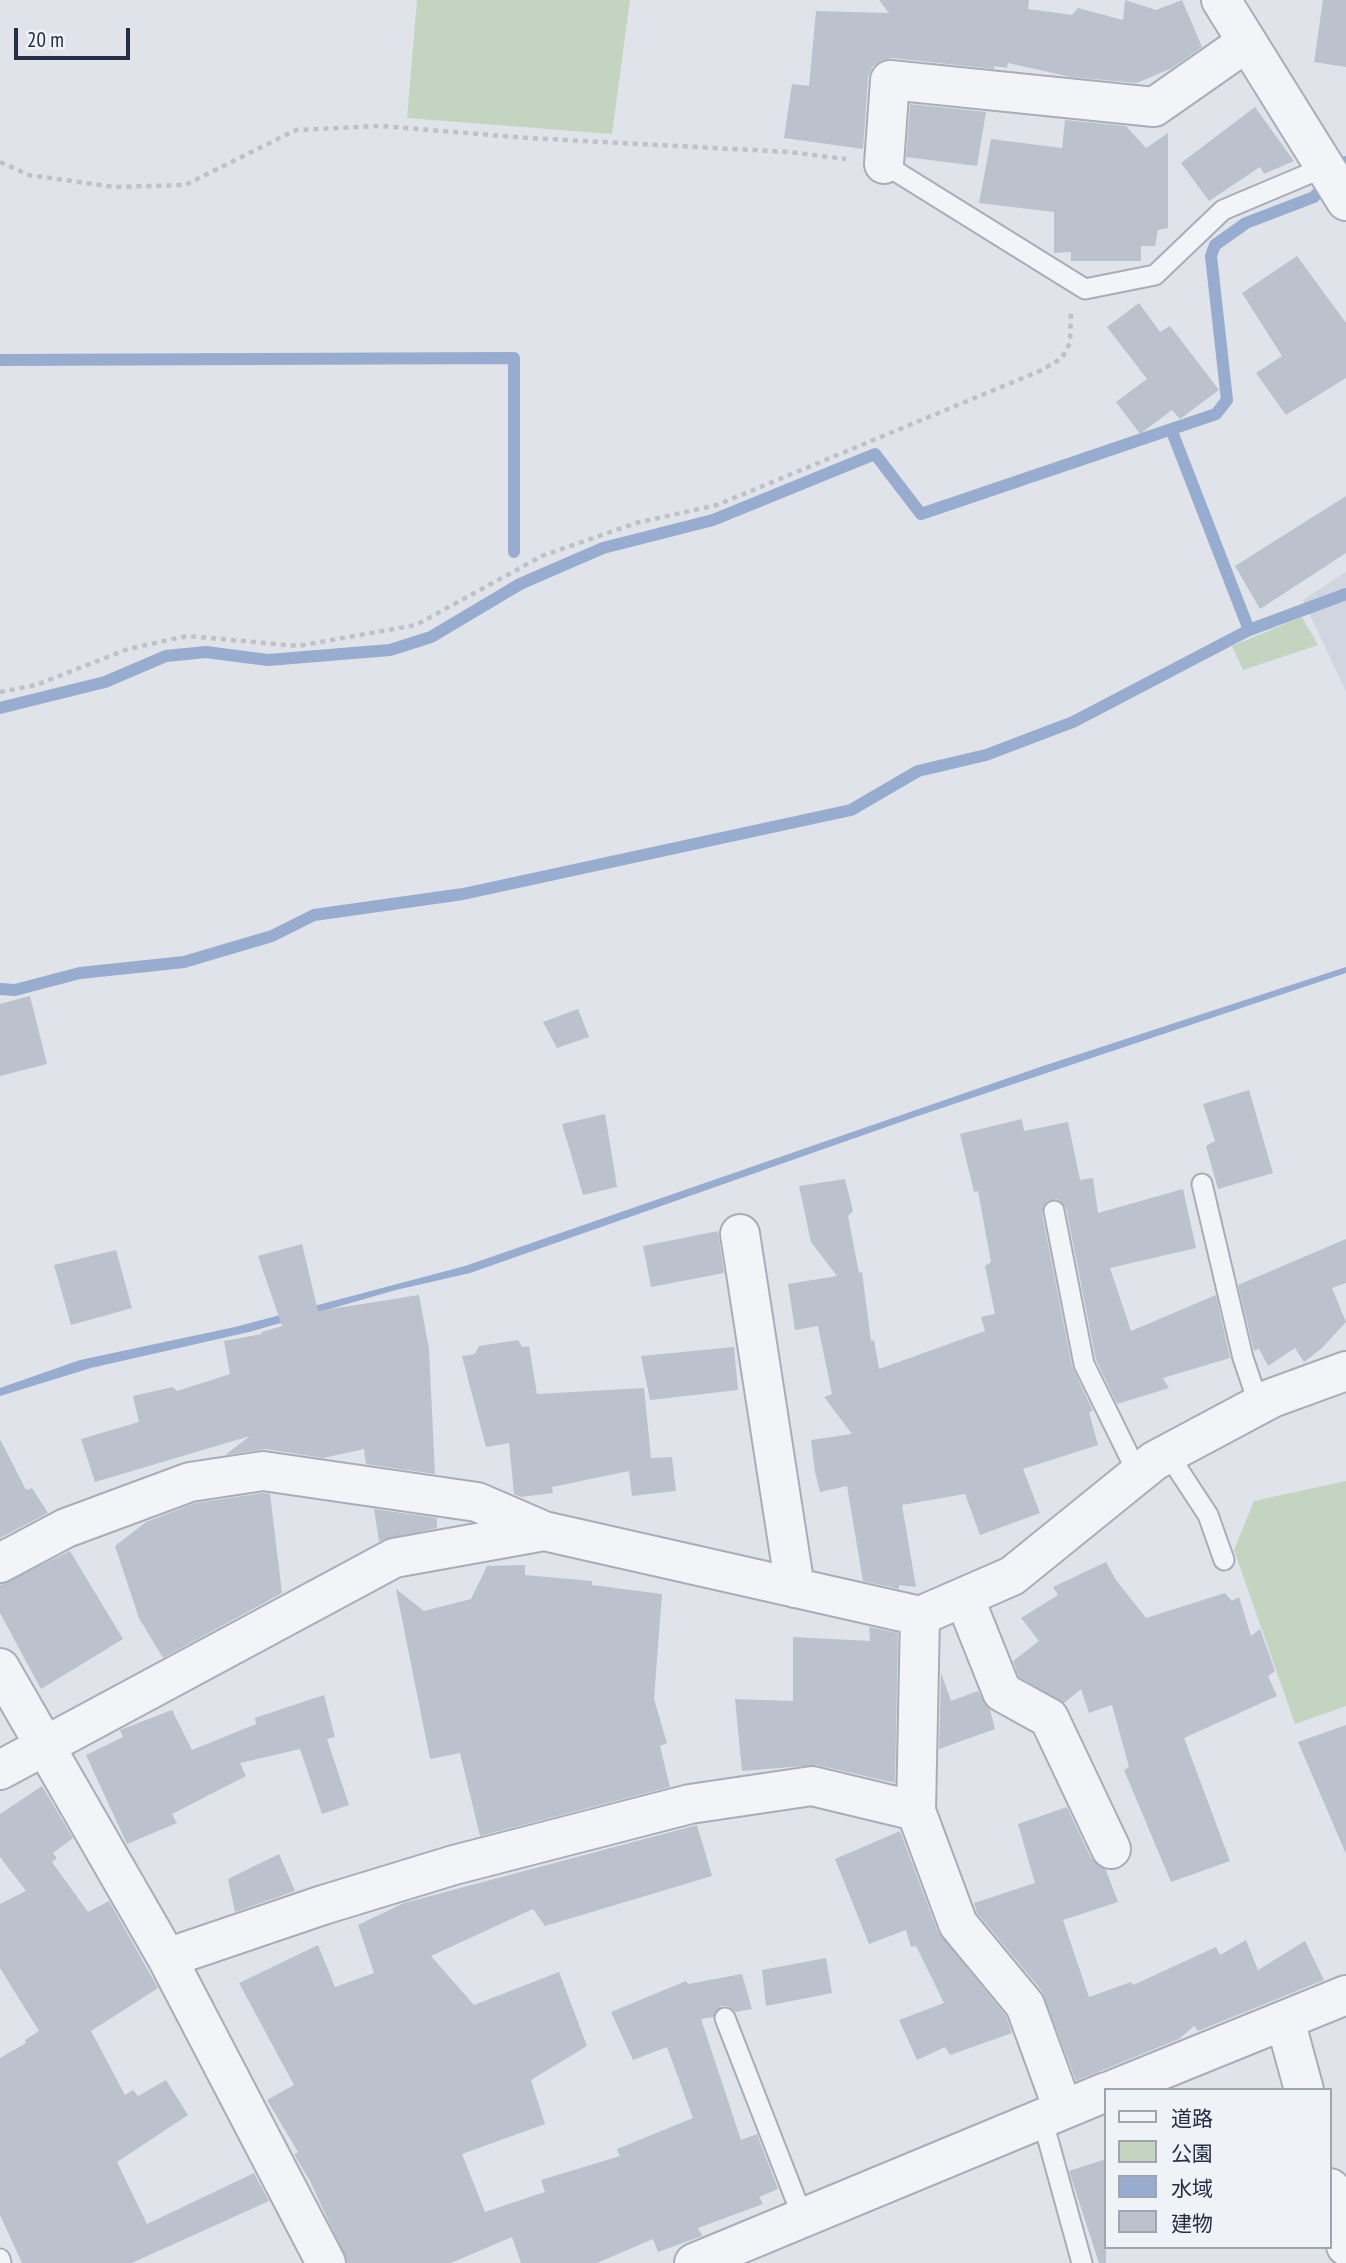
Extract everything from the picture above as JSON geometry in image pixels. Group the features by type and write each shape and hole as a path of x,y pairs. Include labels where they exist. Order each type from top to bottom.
{"street":[{"path":"1221,0 1338,182"},
{"path":"884,164 890,80 1154,107 1247,43"},
{"path":"740,1234 795,1588"},
{"path":"0,1563 66,1528 190,1482 263,1471 477,1502 544,1531 920,1616 1012,1576 1153,1464 1259,1405 1346,1371"},
{"path":"0,1770 394,1558 544,1531"},
{"path":"964,1597 1002,1692 1049,1718 1111,1849"},
{"path":"920,1616 916,1811 958,1924 1025,2005 1052,2114"},
{"path":"0,1668 167,1958 326,2263"},
{"path":"167,1958 323,1905 454,1865 690,1804 812,1786 916,1811"},
{"path":"1117,2088 1346,1996"},
{"path":"1286,2020 1303,2088"},
{"path":"694,2263 733,2256 803,2218 1104,2093"},
{"path":"1332,2195 1346,2246"}],"lane":[{"path":"884,164 1085,289 1155,275 1223,211 1338,182"},
{"path":"1202,1184 1243,1358 1259,1405"},
{"path":"1054,1211 1084,1364 1153,1464 1208,1516 1224,1560"},
{"path":"725,2018 803,2218"},
{"path":"1052,2114 1082,2263"}],"path":[{"path":"0,162 29,175 114,187 185,185 296,130 382,126 542,139 789,152 884,164"},
{"path":"0,692 36,685 128,649 187,636 298,646 416,625 542,556 636,523 717,505 1042,370 1062,358 1070,343 1072,281"}],"shaded area":[{"path":"1346,572 1346,692 1303,600"}],"green space":[{"path":"417,0 630,0 612,134 407,118"},
{"path":"1302,617 1318,645 1243,670 1232,646"},
{"path":"1346,1481 1346,1706 1295,1724 1234,1550 1254,1501"}],"water":[{"path":"1346,967 1346,973 915,1117 470,1273 396,1290 249,1332 91,1368 0,1396 0,1388 80,1360 235,1327 465,1266 1043,1066"}],"building":[{"path":"879,0 1029,0 1028,9 1072,15 1078,8 1123,20 1125,0 1156,10 1182,0 1202,47 1172,68 1137,83 1071,77 1008,63 1007,68 994,66 994,69 892,58 882,60 872,67 868,78 863,149 784,138 792,84 809,86 816,11 889,13"},
{"path":"1323,0 1346,0 1346,67 1314,62"},
{"path":"910,104 986,112 977,166 906,157"},
{"path":"1255,107 1294,161 1264,174 1260,167 1209,201 1181,163"},
{"path":"1065,120 1126,126 1146,148 1168,133 1168,228 1158,230 1155,246 1141,246 1141,261 1071,261 1071,252 1054,253 1054,212 979,203 991,139 1062,148"},
{"path":"1297,256 1346,323 1346,378 1286,415 1256,373 1282,356 1242,293"},
{"path":"1139,303 1160,332 1170,326 1219,390 1180,419 1172,410 1140,434 1116,402 1147,379 1107,327"},
{"path":"1346,496 1346,553 1260,609 1235,566"},
{"path":"30,996 47,1064 0,1076 0,1004"},
{"path":"578,1009 589,1037 557,1048 543,1022"},
{"path":"1249,1090 1273,1173 1218,1189 1206,1146 1215,1141 1203,1104"},
{"path":"605,1114 617,1187 583,1195 562,1124"},
{"path":"1022,1119 1024,1131 1068,1122 1080,1180 1093,1178 1098,1213 1183,1189 1196,1248 1110,1268 1131,1331 1216,1295 1230,1358 1163,1378 1169,1388 1117,1404 1096,1360 1066,1208 1057,1199 1047,1201 1042,1213 1072,1366 1093,1411 1089,1412 1098,1445 1023,1469 1040,1513 980,1535 965,1494 902,1505 916,1587 899,1585 899,1589 863,1581 847,1486 820,1492 815,1472 811,1440 852,1434 824,1397 832,1394 818,1326 795,1330 788,1284 837,1276 811,1242 799,1186 845,1179 853,1211 848,1216 859,1273 862,1272 871,1341 874,1340 879,1369 985,1331 981,1317 995,1314 985,1266 991,1262 978,1191 974,1192 960,1134"},
{"path":"718,1231 724,1273 651,1287 643,1246"},
{"path":"1346,1239 1346,1283 1332,1288 1346,1322 1322,1348 1304,1362 1295,1348 1268,1366 1259,1349 1254,1351 1238,1285"},
{"path":"302,1244 318,1311 419,1295 429,1349 435,1474 366,1464 364,1449 323,1458 266,1449 225,1455 250,1436 95,1482 81,1439 139,1422 133,1396 173,1387 177,1391 230,1374 224,1341 262,1334 282,1326 258,1256"},
{"path":"116,1250 132,1308 71,1325 54,1265"},
{"path":"518,1340 522,1347 529,1346 537,1394 644,1388 651,1458 672,1457 676,1491 632,1496 629,1471 552,1487 553,1493 521,1497 514,1494 509,1443 486,1447 462,1356 475,1354 479,1346"},
{"path":"734,1347 738,1390 650,1400 641,1356"},
{"path":"0,1439 26,1490 32,1488 48,1513 0,1538"},
{"path":"270,1494 282,1593 163,1658 139,1618 115,1546 146,1522 195,1503"},
{"path":"374,1509 437,1518 437,1528 379,1541"},
{"path":"70,1551 123,1639 41,1689 0,1613 0,1585"},
{"path":"1106,1562 1116,1580 1146,1618 1225,1593 1232,1601 1239,1597 1251,1636 1260,1629 1275,1671 1268,1676 1277,1696 1184,1738 1230,1861 1171,1882 1124,1770 1129,1767 1112,1705 1089,1713 1081,1689 1064,1703 1019,1677 1013,1661 1039,1641 1021,1618 1058,1595 1053,1587"},
{"path":"525,1565 525,1575 592,1581 592,1585 662,1594 654,1699 667,1743 660,1746 670,1787 480,1836 460,1753 430,1759 396,1589 424,1611 471,1599 487,1566"},
{"path":"869,1627 898,1633 895,1783 817,1765 742,1771 735,1699 793,1701 793,1637 870,1641"},
{"path":"941,1673 951,1701 978,1691 990,1710 995,1729 939,1749"},
{"path":"324,1695 335,1737 327,1739 349,1805 322,1814 300,1749 240,1763 246,1776 172,1814 177,1823 127,1844 86,1755 123,1737 120,1730 172,1710 192,1750 256,1724 255,1718"},
{"path":"1346,1725 1346,1854 1298,1742"},
{"path":"42,1786 73,1838 53,1853 57,1858 52,1862 88,1912 109,1901 158,1988 91,2031 125,2095 133,2090 138,2096 166,2080 188,2115 117,2162 147,2224 254,2173 269,2201 132,2263 22,2263 0,2215 0,2058 26,2043 25,2040 39,2031 0,1968 0,1904 26,1891 0,1857 0,1814"},
{"path":"1067,1807 1091,1858 1106,1870 1118,1902 1063,1920 1089,1997 1131,1982 1133,1985 1216,1947 1220,1955 1246,1940 1258,1970 1305,1941 1324,1980 1198,2031 1194,2026 1179,2039 1076,2081 1042,1991 977,1913 974,1903 1035,1883 1018,1824"},
{"path":"697,1825 712,1876 545,1926 533,1909 431,1956 474,2005 559,1972 587,2046 531,2080 545,2124 462,2154 485,2212 545,2192 541,2180 620,2156 617,2149 693,2118 667,2047 633,2060 611,2012 686,1981 688,1984 742,1974 752,2009 736,2012 728,2006 721,2006 713,2017 701,2019 741,2140 757,2134 778,2189 759,2197 763,2204 698,2228 702,2236 658,2252 653,2239 597,2263 521,2263 512,2237 451,2263 348,2263 310,2181 294,2154 298,2152 267,2100 294,2085 239,1983 318,1945 335,1987 374,1973 358,1925 404,1903"},
{"path":"900,1831 938,1932 1006,2016 1012,2033 950,2055 945,2047 917,2060 899,2020 944,2003 916,1946 911,1947 906,1930 869,1944 835,1859"},
{"path":"279,1854 295,1891 235,1912 228,1879"},
{"path":"826,1958 832,1993 766,2006 762,1970"},
{"path":"1104,2160 1106,2263 1099,2263 1069,2171"}],"waterway":[{"path":"0,708 105,682 166,656 206,652 268,660 390,650 431,637 520,584 603,548 713,520 875,454 921,514 1216,414 1227,400 1211,256 1215,245 1246,223 1314,197 1346,162"},
{"path":"0,360 514,358 514,552"},
{"path":"1171,429 1249,630"},
{"path":"0,989 15,990 80,973 184,962 272,936 314,915 463,894 851,810 918,771 986,755 1073,722 1249,630 1346,594"}]}
